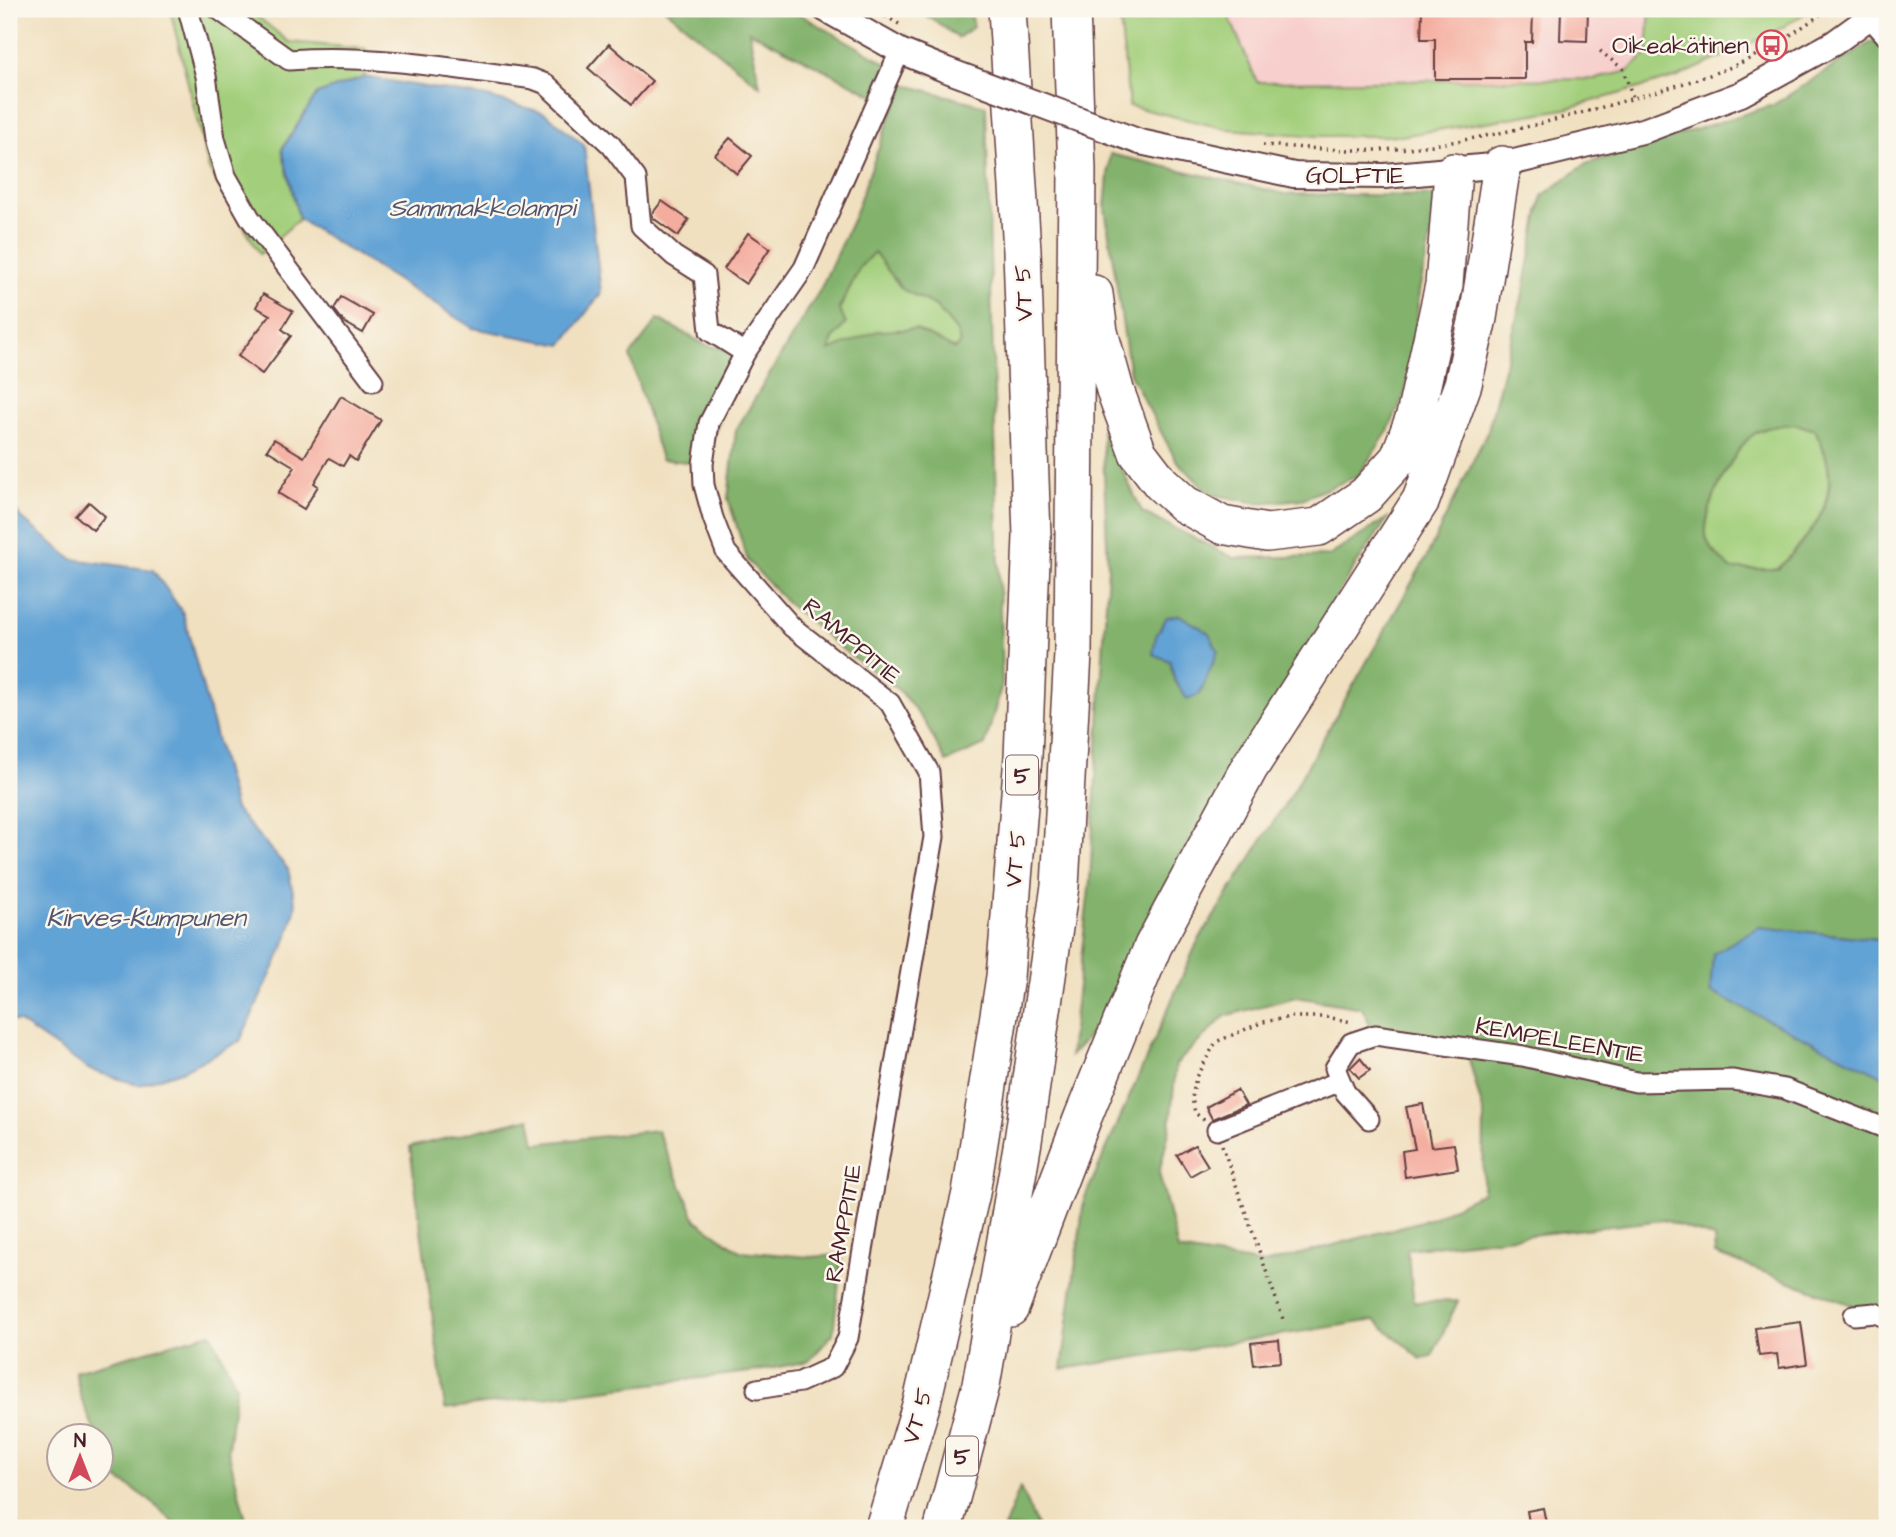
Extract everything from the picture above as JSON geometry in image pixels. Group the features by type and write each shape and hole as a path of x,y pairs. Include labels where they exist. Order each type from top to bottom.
{"highway":[{"name":"VT 5","path":"884,1528 922,1402 971,1193 1005,977 1022,771 1032,536 1022,251 1007,9"},
{"name":"VT 5","path":"943,1528 981,1385 1023,1141 1060,886 1073,654 1077,170 1071,9"},
{"path":"981,1385 1083,1117 1153,946 1249,768 1421,500 1463,384 1478,318 1502,165"},
{"path":"1077,170 1099,332 1115,390 1138,453 1161,483 1184,504 1222,525 1267,533 1319,527 1366,495 1399,458 1415,416 1444,285 1452,172"}],"street":[{"path":"188,9 206,76 215,139 226,177 250,218 373,381"},
{"path":"218,9 289,60 334,57 390,60 533,79 546,84 611,145 636,178 641,226 674,256 704,275 710,331 745,354"},
{"name":"GOLFTIE","path":"825,9 900,51 1140,142 1294,175 1385,177 1502,165 1646,130 1741,94 1834,43 1871,12"},
{"path":"1871,12 1887,37"},
{"name":"RAMPPITIE","path":"757,1389 800,1382 833,1367 848,1338 934,837 929,772 890,703 792,627 726,552 704,485 704,464 709,423 745,354 804,268 900,51"},
{"name":"KEMPELEENTIE","path":"1340,1081 1335,1068 1351,1043 1375,1035 1523,1056 1636,1082 1733,1080 1785,1089 1887,1129"},
{"path":"1217,1130 1340,1081 1345,1092 1369,1119"},
{"path":"1854,1315 1875,1313 1887,1318"}],"path":[{"path":"1253,144 1336,149 1405,149 1552,122 1699,79 1739,64 1828,9"},
{"path":"1600,51 1623,69 1633,98"}],"shaded area":[{"path":"1226,9 1650,9 1647,54 1628,71 1596,79 1257,82"}],"green space":[{"path":"170,9 248,9 289,42 366,49 365,77 317,94 282,149 299,219 260,254 209,169"},
{"path":"665,9 790,9 893,67 879,98 749,31 760,86"},
{"path":"914,9 971,9 973,27 958,38"},
{"path":"1119,9 1226,9 1257,82 1596,79 1628,71 1647,54 1650,9 1812,9 1771,34 1678,77 1565,109 1401,136 1317,136 1227,129 1129,106"},
{"path":"1887,32 1887,940 1758,927 1831,1049 1887,1078 1887,1318 1715,1254 1714,1238 1664,1220 1407,1249 1414,1302 1458,1301 1432,1356 1421,1359 1375,1320 1062,1369 1084,1200 1197,943 1292,793 1427,556 1488,430 1524,290 1542,196 1586,164 1773,105","holes":["1796,424 1815,430 1825,451 1829,471 1825,506 1806,538 1778,569 1731,569 1714,552 1707,540 1708,515 1720,483 1737,453 1754,434 1780,425","1296,997 1362,1008 1375,1035 1466,1048 1484,1115 1483,1192 1433,1218 1264,1264 1178,1250 1159,1173 1170,1127 1176,1064 1225,1016"]},
{"path":"902,84 986,106 1002,684 985,745 946,762 926,724 901,692 842,649 787,603 748,561 728,499 736,430 820,290 853,218","holes":["874,252 902,289 936,306 957,332 960,344 955,349 916,329 877,331 829,351 833,339 846,323 839,309 860,267"]},
{"path":"1110,154 1285,194 1435,196 1432,231 1419,291 1415,339 1405,394 1388,431 1358,476 1302,499 1258,503 1210,494 1176,460 1130,374 1105,208"},
{"path":"874,251 902,289 936,306 957,332 960,344 954,349 916,329 829,352 833,339 846,323 839,310 860,267"},
{"path":"658,319 706,345 745,353 703,464 661,459 630,356"},
{"path":"1796,424 1815,430 1829,471 1824,506 1817,522 1778,569 1731,569 1707,540 1708,515 1720,483 1737,453 1754,434 1780,425"},
{"path":"1102,426 1142,512 1234,558 1329,556 1389,517 1349,575 1095,1029 1070,1056 1090,880 1108,568","holes":["1179,615 1209,633 1206,674 1200,694 1175,681 1170,661"]},
{"path":"530,1118 535,1144 657,1130 696,1220 740,1251 809,1257 842,1255 833,1334 809,1361 758,1371 445,1409 410,1147"},
{"path":"211,1333 236,1385 228,1450 248,1528 180,1528 149,1500 116,1477 116,1422 91,1422 80,1395 75,1371"},
{"path":"1020,1488 1038,1528 1004,1528"}],"water":[{"name":"Sammakkolampi","path":"365,77 487,97 545,113 584,145 601,293 562,345 473,328 299,219 282,149 317,94"},
{"name":"Kirves-Kumpunen","path":"9,501 21,518 72,559 153,570 183,613 235,809 288,869 296,906 287,939 240,1041 184,1070 139,1085 90,1070 19,1022 9,1020"},
{"path":"1179,615 1209,633 1218,651 1200,694 1187,699 1175,681 1170,661 1153,654 1156,636 1167,617"},
{"path":"1758,927 1887,940 1887,1078 1710,992 1713,954"}],"building":[{"path":"1422,9 1533,9 1532,42 1525,42 1525,79 1435,79 1435,39 1421,39"},
{"path":"1561,9 1588,9 1587,41 1560,40"},
{"path":"609,44 652,81 631,105 588,68"},
{"path":"730,138 752,156 737,174 715,155"},
{"path":"662,201 689,220 678,236 653,218 652,214"},
{"path":"748,233 770,248 746,284 724,269"},
{"path":"263,294 293,311 282,329 291,336 262,374 238,356 270,315 256,307"},
{"path":"341,297 373,315 363,333 344,322 334,309"},
{"path":"341,396 381,420 356,461 349,456 343,466 329,458 314,483 318,486 304,509 278,493 295,467 267,450 274,439 304,457"},
{"path":"89,502 105,516 93,530 76,516"},
{"path":"1360,1058 1370,1070 1359,1078 1350,1068"},
{"path":"1237,1090 1246,1105 1212,1119 1206,1107"},
{"path":"1423,1104 1431,1147 1454,1144 1458,1169 1405,1177 1402,1151 1415,1149 1406,1107"},
{"path":"1195,1145 1208,1166 1190,1176 1177,1155"},
{"path":"1801,1322 1807,1364 1779,1368 1777,1354 1759,1356 1755,1328"},
{"path":"1279,1340 1281,1362 1254,1365 1251,1343"},
{"path":"1543,1508 1547,1528 1530,1528 1527,1511"}],"place":[{"name":"Oikeakätinen","path":"1772,45"}]}
